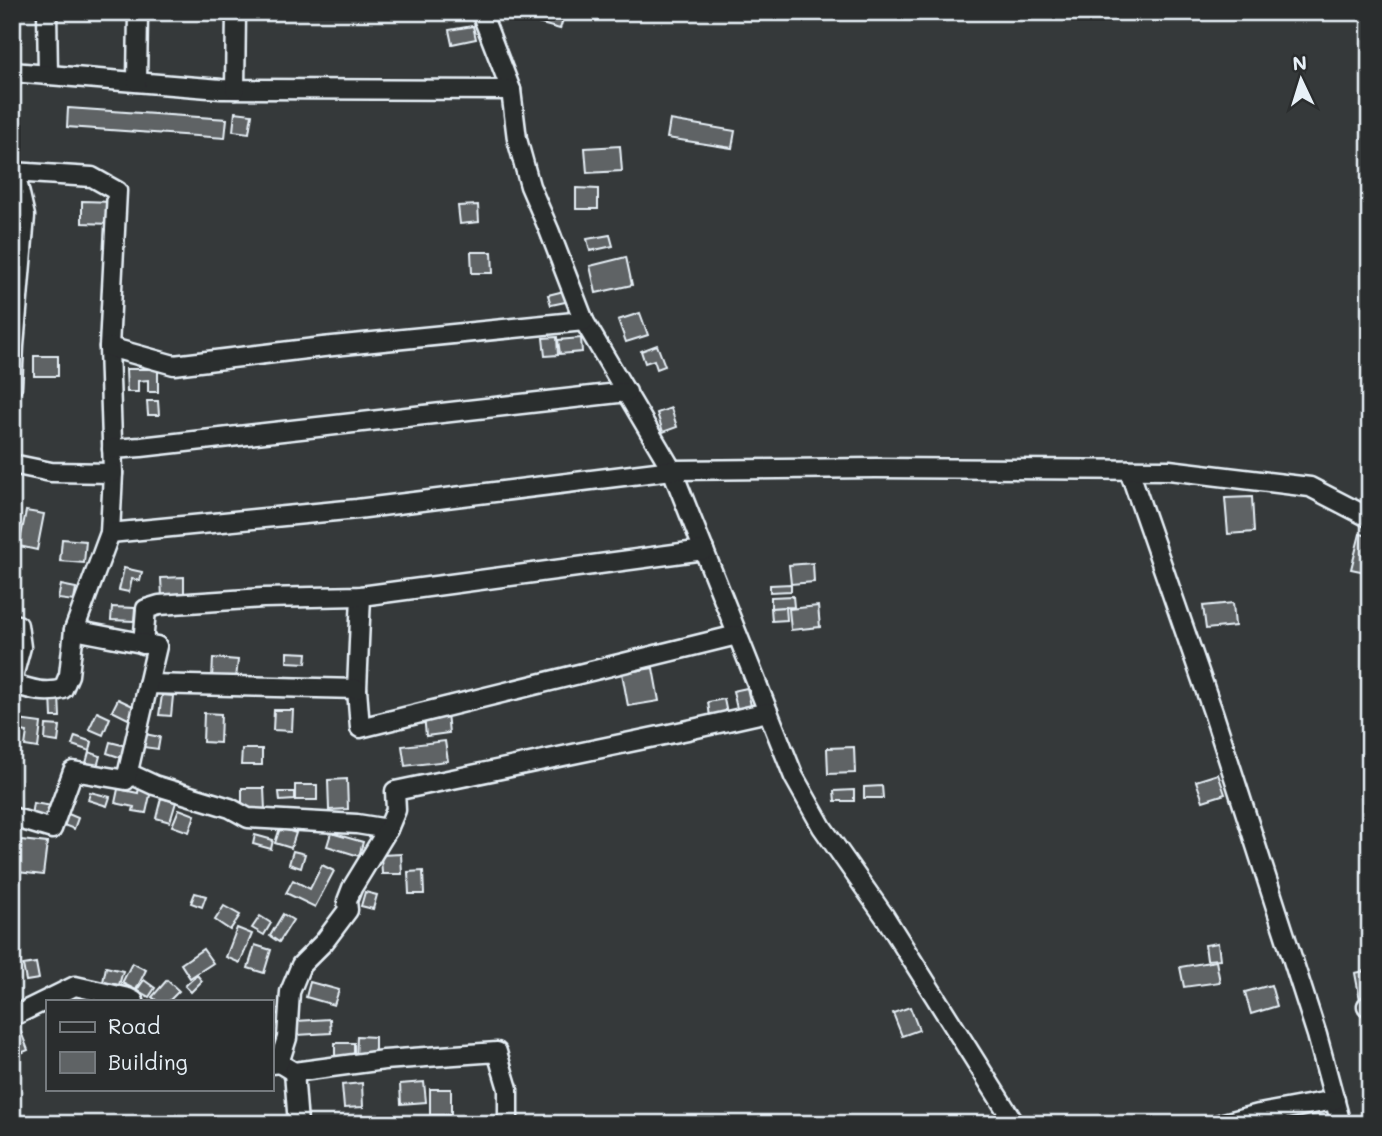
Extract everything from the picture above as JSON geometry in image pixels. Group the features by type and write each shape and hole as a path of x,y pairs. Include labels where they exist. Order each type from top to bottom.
{"street":[{"path":"47,12 48,75"},
{"path":"137,82 138,12"},
{"path":"235,89 236,12"},
{"path":"481,12 511,90 517,139 530,186 584,321 671,470 794,777 821,827 885,917 1015,1124"},
{"path":"12,72 235,89 511,90"},
{"path":"12,386 25,216 14,172 92,177 117,191 109,347 113,472 110,533 74,630 69,675 63,689 52,692 34,691 14,684 20,647 18,625 12,624"},
{"path":"109,347 174,365 584,321"},
{"path":"112,449 626,392"},
{"path":"12,464 51,472 113,472"},
{"path":"110,533 356,509 671,470 1169,470 1310,487 1370,518"},
{"path":"1129,470 1213,712 1317,1035 1341,1124"},
{"path":"143,643 146,609 159,605 263,598 361,596 704,550"},
{"path":"361,596 358,690 360,727 737,635"},
{"path":"12,817 52,829 73,771 126,780 157,646 74,630"},
{"path":"148,684 358,690"},
{"path":"298,1124 282,1066 288,1038 290,992 301,965 324,942 348,910 347,901 352,888 388,829 396,810 395,791 768,712"},
{"path":"128,773 154,785 230,808 248,818 357,824 388,829"},
{"path":"46,1000 75,986 132,1000"},
{"path":"12,1015 46,1000"},
{"path":"282,1066 497,1052 508,1089 508,1124"},
{"path":"1220,1124 1335,1100"}],"building":[{"path":"537,12 564,16 560,29 534,22"},
{"path":"473,26 476,39 452,44 449,30"},
{"path":"68,108 227,119 225,138 67,127"},
{"path":"235,112 252,114 249,133 233,131"},
{"path":"670,120 735,131 732,148 667,138"},
{"path":"620,146 622,171 587,173 585,148"},
{"path":"576,188 598,189 598,209 576,209"},
{"path":"82,201 113,202 112,224 82,223"},
{"path":"478,205 479,222 460,224 458,206"},
{"path":"610,235 613,246 590,251 587,239"},
{"path":"471,252 492,252 493,273 472,273"},
{"path":"626,257 632,285 596,293 590,266"},
{"path":"568,290 570,301 551,305 548,295"},
{"path":"640,313 648,335 626,342 618,320"},
{"path":"557,337 558,355 545,356 543,338"},
{"path":"581,338 582,352 560,354 558,340"},
{"path":"657,345 665,366 657,369 654,360 645,363 641,351"},
{"path":"34,356 58,356 58,376 34,376"},
{"path":"126,369 158,369 158,392 148,392 148,380 138,381 138,392 127,392"},
{"path":"147,401 158,401 159,415 148,415"},
{"path":"671,408 677,427 663,432 657,413"},
{"path":"1252,497 1254,532 1228,534 1225,498"},
{"path":"26,511 44,514 37,550 19,546"},
{"path":"1360,534 1370,536 1370,573 1351,569"},
{"path":"62,539 86,541 84,563 60,561"},
{"path":"813,563 814,582 791,584 789,565"},
{"path":"124,568 142,572 140,581 132,579 129,592 119,590"},
{"path":"184,577 184,597 162,597 161,578"},
{"path":"791,584 791,591 770,592 770,585"},
{"path":"61,585 76,588 74,601 58,599"},
{"path":"793,596 794,607 771,608 771,597"},
{"path":"1233,603 1235,626 1206,629 1203,606"},
{"path":"818,606 820,627 791,630 789,609"},
{"path":"112,607 135,608 134,621 111,620"},
{"path":"786,607 787,620 772,621 771,608"},
{"path":"287,652 307,653 306,663 287,662"},
{"path":"213,658 238,660 236,679 212,678"},
{"path":"653,668 659,701 628,706 622,673"},
{"path":"747,688 752,710 738,713 733,691"},
{"path":"51,695 59,695 60,717 52,717"},
{"path":"162,695 173,696 171,716 159,715"},
{"path":"118,699 135,707 128,719 112,711"},
{"path":"724,699 727,714 710,717 708,702"},
{"path":"274,710 293,710 292,731 273,730"},
{"path":"97,712 110,718 103,735 89,729"},
{"path":"204,713 221,714 220,743 203,742"},
{"path":"447,713 449,733 426,736 424,715"},
{"path":"18,720 41,723 38,748 25,746 27,732 17,730"},
{"path":"46,725 60,726 58,742 45,740"},
{"path":"145,734 160,737 158,749 143,747"},
{"path":"75,736 92,742 90,751 72,745"},
{"path":"445,741 448,761 405,766 402,746"},
{"path":"110,742 126,746 122,758 107,753"},
{"path":"854,747 855,773 828,774 827,748"},
{"path":"242,749 262,749 262,765 241,765"},
{"path":"89,752 100,756 97,767 86,763"},
{"path":"1218,774 1225,794 1203,801 1196,781"},
{"path":"347,779 348,809 329,810 328,780"},
{"path":"140,783 152,786 146,813 115,803 118,789 138,793"},
{"path":"295,785 317,785 317,800 295,800"},
{"path":"882,786 883,798 864,798 864,787"},
{"path":"242,788 264,788 265,810 242,810"},
{"path":"854,790 854,801 835,801 834,791"},
{"path":"90,792 110,797 107,806 88,800"},
{"path":"279,792 295,792 295,800 280,801"},
{"path":"161,798 176,802 170,822 156,818"},
{"path":"33,803 53,806 51,820 31,816"},
{"path":"179,809 195,815 189,832 172,826"},
{"path":"66,813 78,818 74,829 61,824"},
{"path":"280,828 296,833 291,848 275,843"},
{"path":"331,833 363,842 359,856 327,846"},
{"path":"255,835 273,840 271,849 253,844"},
{"path":"21,840 47,843 43,875 18,872"},
{"path":"293,851 305,854 301,868 289,864"},
{"path":"401,854 402,874 382,874 381,855"},
{"path":"322,865 334,871 315,907 286,893 293,880 310,889"},
{"path":"423,871 424,894 409,894 408,872"},
{"path":"365,892 377,895 373,909 361,906"},
{"path":"195,893 206,896 202,907 191,903"},
{"path":"224,906 240,915 230,930 215,920"},
{"path":"283,914 293,920 279,942 270,936"},
{"path":"260,916 271,923 264,935 252,928"},
{"path":"237,928 252,934 240,963 226,957"},
{"path":"1218,943 1220,959 1207,960 1205,945"},
{"path":"255,945 271,950 264,973 248,968"},
{"path":"203,949 213,963 190,978 181,964"},
{"path":"1216,961 1220,982 1184,987 1180,967"},
{"path":"36,963 39,979 26,981 23,965"},
{"path":"132,963 146,970 136,990 122,983"},
{"path":"106,967 123,971 119,985 103,982"},
{"path":"1370,970 1370,999 1360,1000 1355,973"},
{"path":"197,975 202,981 191,992 185,986"},
{"path":"144,980 155,988 149,997 137,990"},
{"path":"167,980 179,991 170,1000 156,1000 152,997"},
{"path":"310,982 339,990 334,1005 306,997"},
{"path":"1271,985 1277,1006 1251,1014 1245,992"},
{"path":"910,1007 919,1030 902,1036 893,1013"},
{"path":"330,1019 331,1033 297,1035 296,1021"},
{"path":"21,1032 28,1050 12,1057 12,1035"},
{"path":"357,1036 375,1037 375,1061 356,1060"},
{"path":"335,1043 354,1043 354,1057 335,1057"},
{"path":"424,1082 426,1102 401,1104 400,1084"},
{"path":"362,1083 363,1107 344,1108 342,1085"},
{"path":"430,1089 451,1089 451,1115 430,1115"}]}
